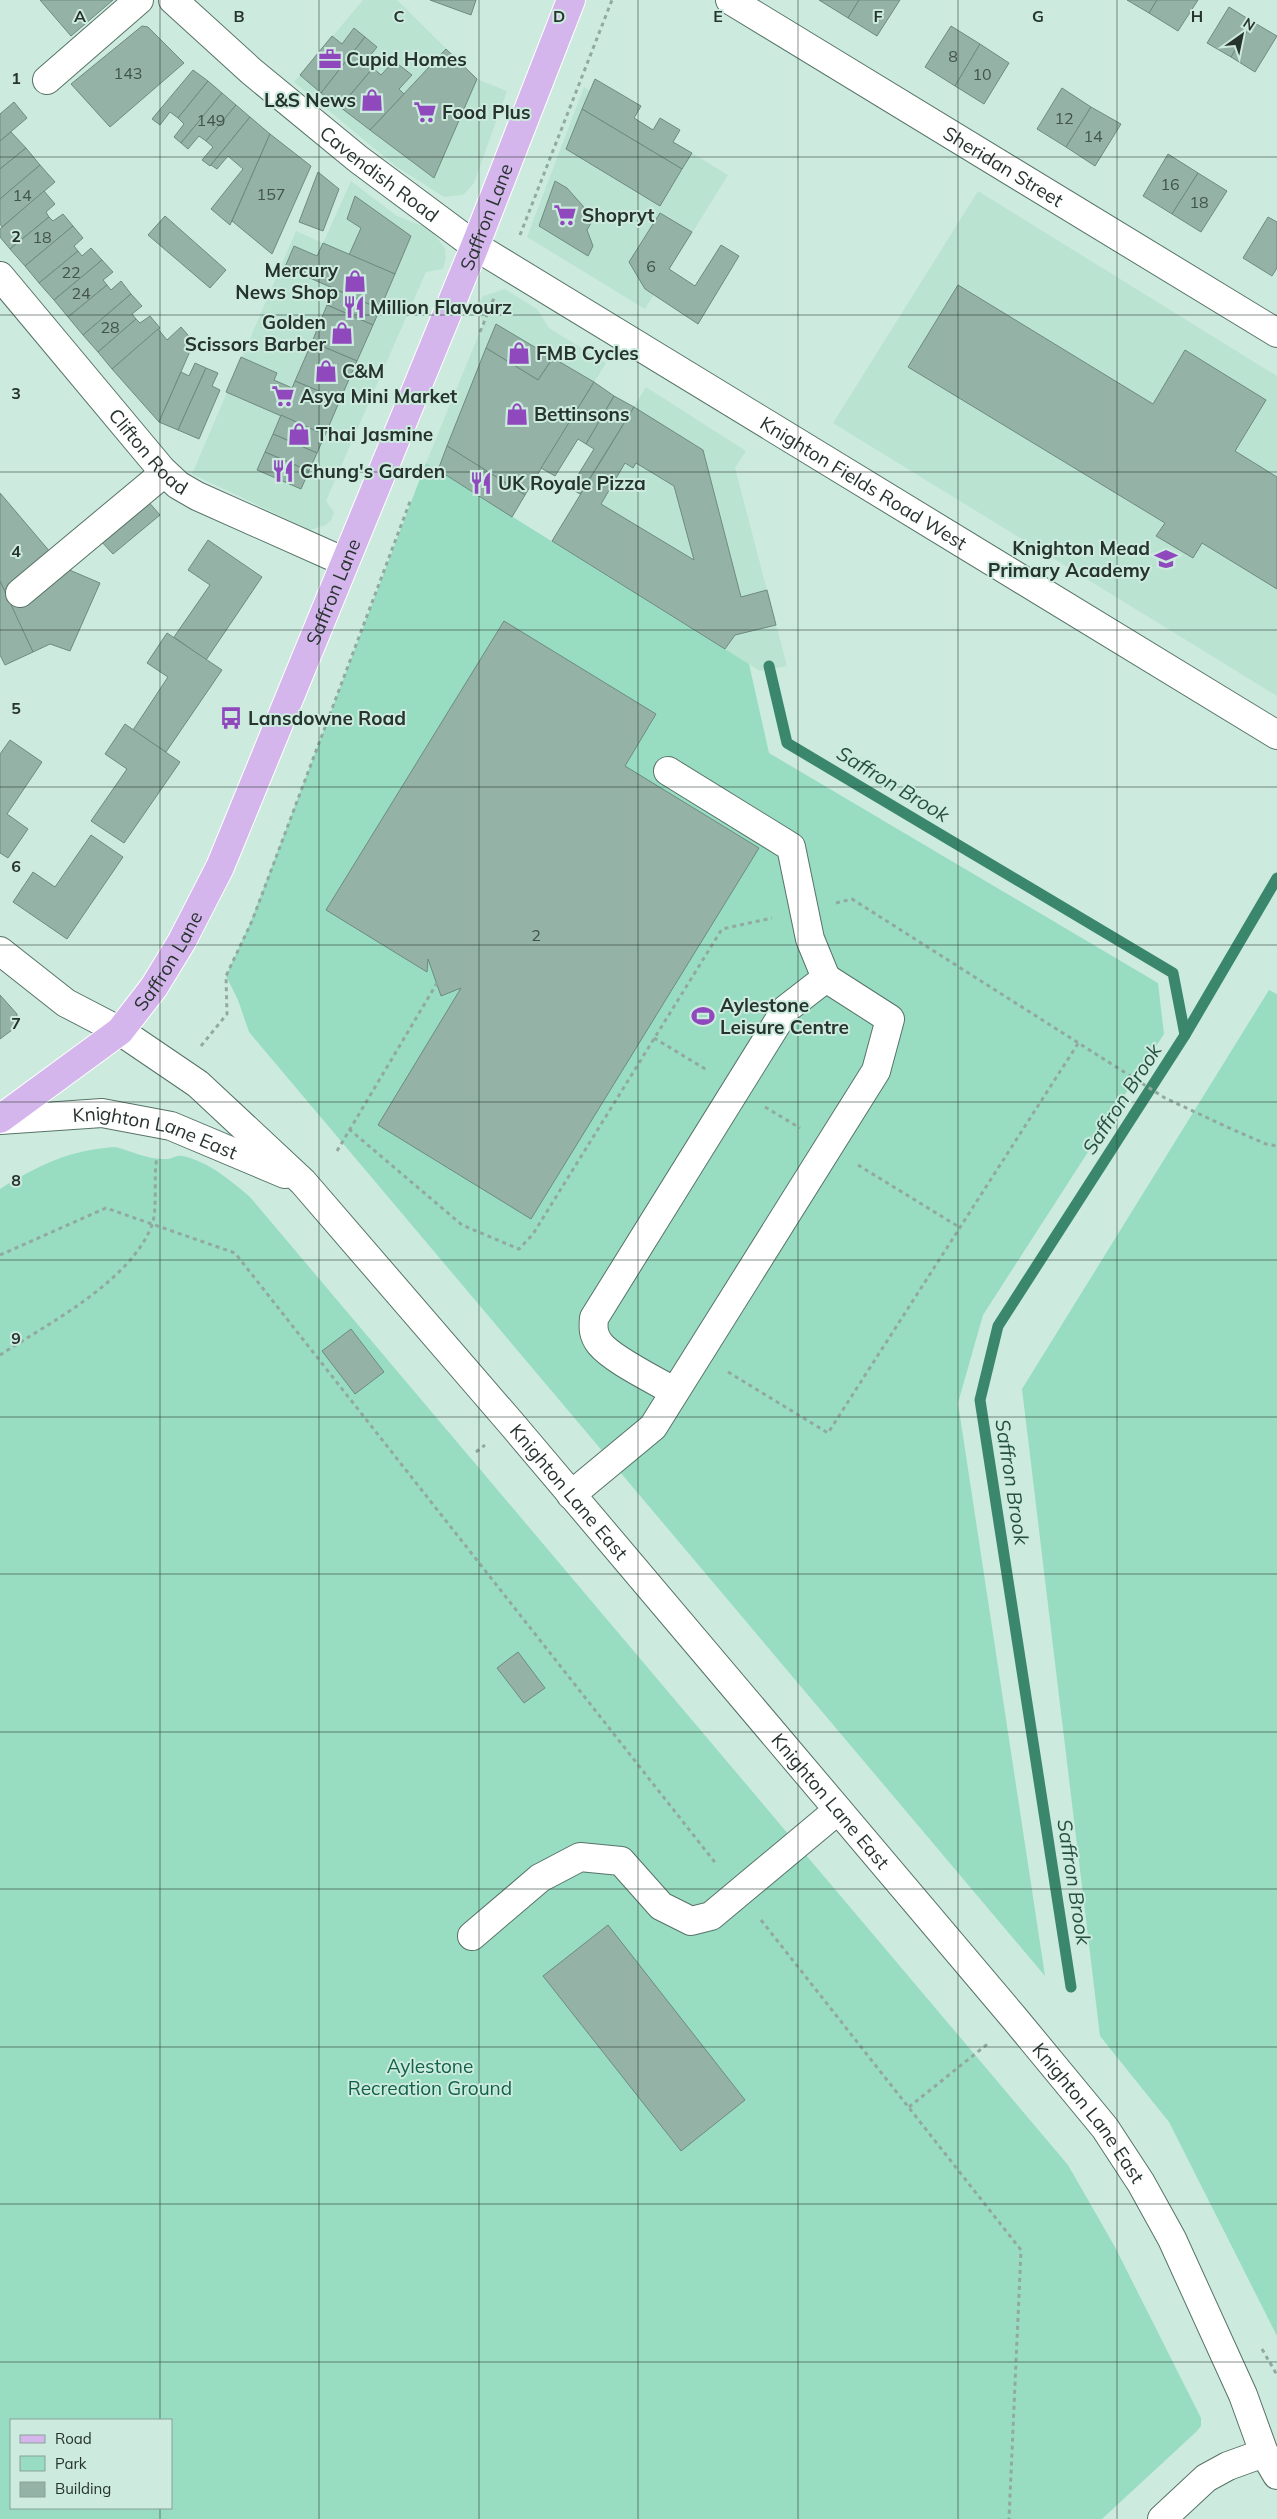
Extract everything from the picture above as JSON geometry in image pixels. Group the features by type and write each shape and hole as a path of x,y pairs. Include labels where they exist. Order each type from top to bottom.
{"main road":[{"name":"Saffron Lane","path":"0,1120 120,1031 154,987 182,941 220,867 475,246 571,0"}],"street":[{"path":"47,80 139,0"},
{"name":"Cavendish Road","path":"173,0 250,72 350,153 475,246"},
{"name":"Sheridan Street","path":"730,0 1277,333"},
{"name":"Knighton Fields Road West","path":"475,246 1277,735"},
{"name":"Clifton Road","path":"0,276 164,472 196,496 345,562"},
{"path":"20,593 164,472"},
{"path":"571,1494 653,1427 876,1071 890,1019 826,978 810,939 791,847 668,771"},
{"path":"0,951 66,1003 120,1031"},
{"path":"675,1392 608,1352 599,1343 593,1330 594,1318 786,1009 826,978"},
{"name":"Knighton Lane East","path":"120,1031 198,1084 303,1182 571,1494 1105,2128 1141,2183 1172,2239 1243,2395 1271,2464"},
{"name":"Knighton Lane East","path":"0,1120 102,1113 163,1124 303,1182"},
{"path":"472,1936 540,1878 580,1856 621,1861 661,1906 691,1921 711,1916 838,1810"},
{"path":"1162,2519 1206,2478 1228,2466 1271,2464"}],"path":[{"path":"478,336 508,265 612,0"},
{"path":"220,1021 228,1014 226,976 252,921 412,498"},
{"path":"337,1151 437,983"},
{"path":"698,1354 828,1433 1078,1042"},
{"path":"1130,1076 1165,1098 1234,1131 1266,1144 1277,1146"},
{"path":"0,1255 106,1208 235,1253 722,1871"},
{"path":"0,1355 112,1280 135,1255 153,1224"},
{"path":"760,1919 1021,2250 1009,2519"},
{"path":"909,2107 992,2040"}],"shaded area":[{"path":"363,0 397,0 477,79 507,91 474,183 463,195 444,197 397,167 294,82"},
{"path":"584,87 728,175 645,309 527,237"},
{"path":"351,181 397,216 430,229 445,248 446,259 443,269 426,272 326,501 334,512 332,519 326,525 310,530 192,474 296,231 323,243"},
{"name":"Knighton Mead Primary Academy","path":"978,191 1277,376 1277,696 833,423"},
{"path":"505,289 537,309 549,328 606,363 512,517 426,463 483,324 477,308 483,296"},
{"path":"646,387 746,451 735,468 787,666 760,671 552,541"}],"green space":[{"name":"Aylestone Leisure Centre","path":"426,463 749,664 769,753 1158,983 1164,1034 983,1315 958,1403 1045,1976 249,1032 238,1000 226,976 251,921"},
{"path":"1269,990 1277,994 1277,2336 1169,2122 1100,2036 1022,1389"},
{"name":"Aylestone Recreation Ground","path":"115,1147 160,1159 180,1156 192,1158 218,1172 250,1197 1068,2165 1115,2247 1201,2418 1201,2426 1196,2432 1102,2519 0,2519 0,1189 41,1166 83,1151"}],"building":[{"path":"40,0 113,0 71,36"},
{"path":"430,0 476,0 471,15"},
{"path":"819,0 859,0 848,18"},
{"path":"859,0 900,0 877,36 848,18"},
{"path":"1127,0 1157,0 1149,13"},
{"path":"1157,0 1198,0 1178,31 1149,13"},
{"path":"1229,7 1253,22 1231,57 1207,43"},
{"path":"1253,22 1277,36 1255,72 1231,57"},
{"path":"142,26 148,27 184,63 110,127 71,84"},
{"path":"951,26 980,44 955,86 925,67"},
{"name":"Cupid Homes","path":"354,28 365,37 321,93 300,75 332,36 342,44"},
{"path":"365,37 377,47 365,62 373,68 340,107 321,93"},
{"path":"980,44 1009,63 984,104 955,86"},
{"name":"Food Plus","path":"446,49 477,79 434,178 370,130"},
{"name":"L&S News","path":"394,61 412,75 399,89 404,94 370,130 340,107 373,68 381,75"},
{"path":"193,70 208,81 178,118 170,112 160,125 152,119"},
{"path":"595,79 641,106 634,118 653,130 660,118 680,130 673,142 692,153 682,169 582,109"},
{"path":"208,81 222,93 181,143 174,137 184,124 178,118"},
{"path":"1062,88 1091,107 1066,147 1037,129"},
{"path":"222,93 236,105 206,141 199,136 188,149 181,143"},
{"path":"14,102 27,118 0,141 0,114"},
{"path":"236,105 250,117 210,166 202,160 213,147 206,141"},
{"path":"1091,107 1121,124 1095,166 1066,147"},
{"path":"582,109 682,169 660,206 566,149"},
{"path":"250,117 270,134 230,225 211,209 243,169 228,156 217,169 211,165"},
{"path":"11,132 26,148 0,169 0,141"},
{"path":"270,134 311,166 272,254 232,221"},
{"path":"26,148 40,165 0,199 0,169"},
{"path":"1168,154 1198,173 1172,214 1143,196"},
{"path":"40,165 55,182 2,227 0,224 0,199"},
{"path":"318,172 339,189 323,231 299,222"},
{"path":"1198,173 1227,191 1201,232 1172,214"},
{"name":"Shopryt","path":"555,181 567,188 583,206 591,223 587,230 593,246 588,256 539,226"},
{"path":"44,191 55,204 46,212 49,217 10,249 0,237 0,229"},
{"path":"355,196 411,236 395,274 349,255 361,228 347,219"},
{"path":"660,213 692,232 669,269 695,286 721,245 739,256 698,324 645,289 629,262"},
{"path":"63,214 73,226 25,266 10,249 49,217 53,221"},
{"path":"165,216 226,270 210,288 148,235"},
{"path":"1268,217 1277,222 1277,268 1272,276 1243,258"},
{"path":"73,226 83,238 74,246 78,251 39,283 25,266"},
{"name":"Mercury News Shop","path":"323,243 395,274 380,309 285,267 294,246 317,256"},
{"path":"91,248 102,260 54,300 39,283 78,251 82,256"},
{"path":"102,260 113,272 103,280 107,285 68,317 54,300"},
{"path":"121,281 131,294 83,335 68,317 107,285 111,290"},
{"path":"958,285 1153,404 1185,350 1266,400 1235,451 1277,477 1277,589 1202,543 1193,558 1156,536 1165,523 908,367"},
{"name":"Million Flavourz","path":"335,289 380,309 373,325 327,305"},
{"path":"131,294 142,306 132,314 136,319 98,352 83,335"},
{"name":"Golden Scissors Barber","path":"327,305 373,325 357,361 312,342"},
{"path":"150,316 160,328 112,369 98,352 136,319 140,323"},
{"name":"FMB Cycles","path":"496,324 553,358 538,380 486,348"},
{"path":"181,327 194,342 159,422 112,369 158,329 167,340"},
{"name":"C&M","path":"312,342 357,361 340,400 295,381"},
{"name":"Bettinsons","path":"486,348 538,380 553,358 594,382 525,495 447,446"},
{"name":"Asya Mini Market","path":"241,357 277,373 274,380 292,388 295,381 340,400 325,435 226,392"},
{"path":"195,363 206,368 178,430 159,422 181,372 189,376"},
{"path":"206,368 218,373 212,386 220,390 199,439 178,430"},
{"path":"594,382 614,396 586,444 578,439 555,476 541,468"},
{"path":"614,396 634,407 580,494 570,488 594,449 586,444"},
{"path":"634,407 703,450 741,597 767,590 776,625 735,635 725,649 552,541","holes":["625,463 633,468 636,463 674,486 694,560 601,504"]},
{"name":"Thai Jasmine","path":"281,415 325,435 317,453 273,434"},
{"path":"273,434 317,453 309,471 265,452"},
{"name":"UK Royale Pizza","path":"447,446 525,495 512,517 438,470"},
{"name":"Chung's Garden","path":"265,452 309,471 301,489 257,470"},
{"path":"140,492 160,515 113,554 99,539"},
{"path":"0,493 51,553 4,590 0,581"},
{"path":"208,540 262,577 206,660 174,637 210,585 188,570"},
{"path":"60,566 100,583 70,651 50,644 33,652 10,606"},
{"path":"0,581 33,652 5,665 0,655"},
{"name":"Aylestone Leisure Centre","path":"504,621 656,714 625,766 759,848 531,1219 378,1125 461,988 441,996 428,959 427,972 326,910"},
{"path":"167,633 222,670 166,752 133,730 168,677 147,663"},
{"path":"125,724 180,762 124,843 91,821 127,769 105,754"},
{"path":"10,740 42,762 7,814 28,829 8,858 0,853 0,754"},
{"path":"91,835 123,857 67,939 13,902 33,872 55,887"},
{"path":"0,995 17,1014 16,1027 0,1039"},
{"path":"351,1329 384,1372 355,1394 322,1351"},
{"path":"518,1652 545,1688 524,1703 497,1668"},
{"path":"608,1925 745,2100 681,2151 543,1976"}],"waterway":[{"name":"Saffron Brook","path":"769,666 787,743 1173,973 1185,1035 998,1326 980,1400 1071,1987"},
{"name":"Saffron Brook","path":"1185,1035 1277,878"}],"place":[{"name":"Cupid Homes","path":"330,59"},
{"name":"L&S News","path":"372,100"},
{"name":"Food Plus","path":"425,112"},
{"name":"Shopryt","path":"565,215"},
{"name":"Mercury News Shop","path":"355,281"},
{"name":"Million Flavourz","path":"354,307"},
{"name":"Golden Scissors Barber","path":"342,333"},
{"name":"FMB Cycles","path":"519,353"},
{"name":"C&M","path":"326,371"},
{"name":"Asya Mini Market","path":"283,396"},
{"name":"Bettinsons","path":"517,414"},
{"name":"Thai Jasmine","path":"299,434"},
{"name":"Chung's Garden","path":"283,471"},
{"name":"UK Royale Pizza","path":"481,483"},
{"name":"Knighton Mead Primary Academy","path":"1166,559"},
{"name":"Lansdowne Road","path":"231,718"},
{"name":"Aylestone Leisure Centre","path":"703,1016"}]}
